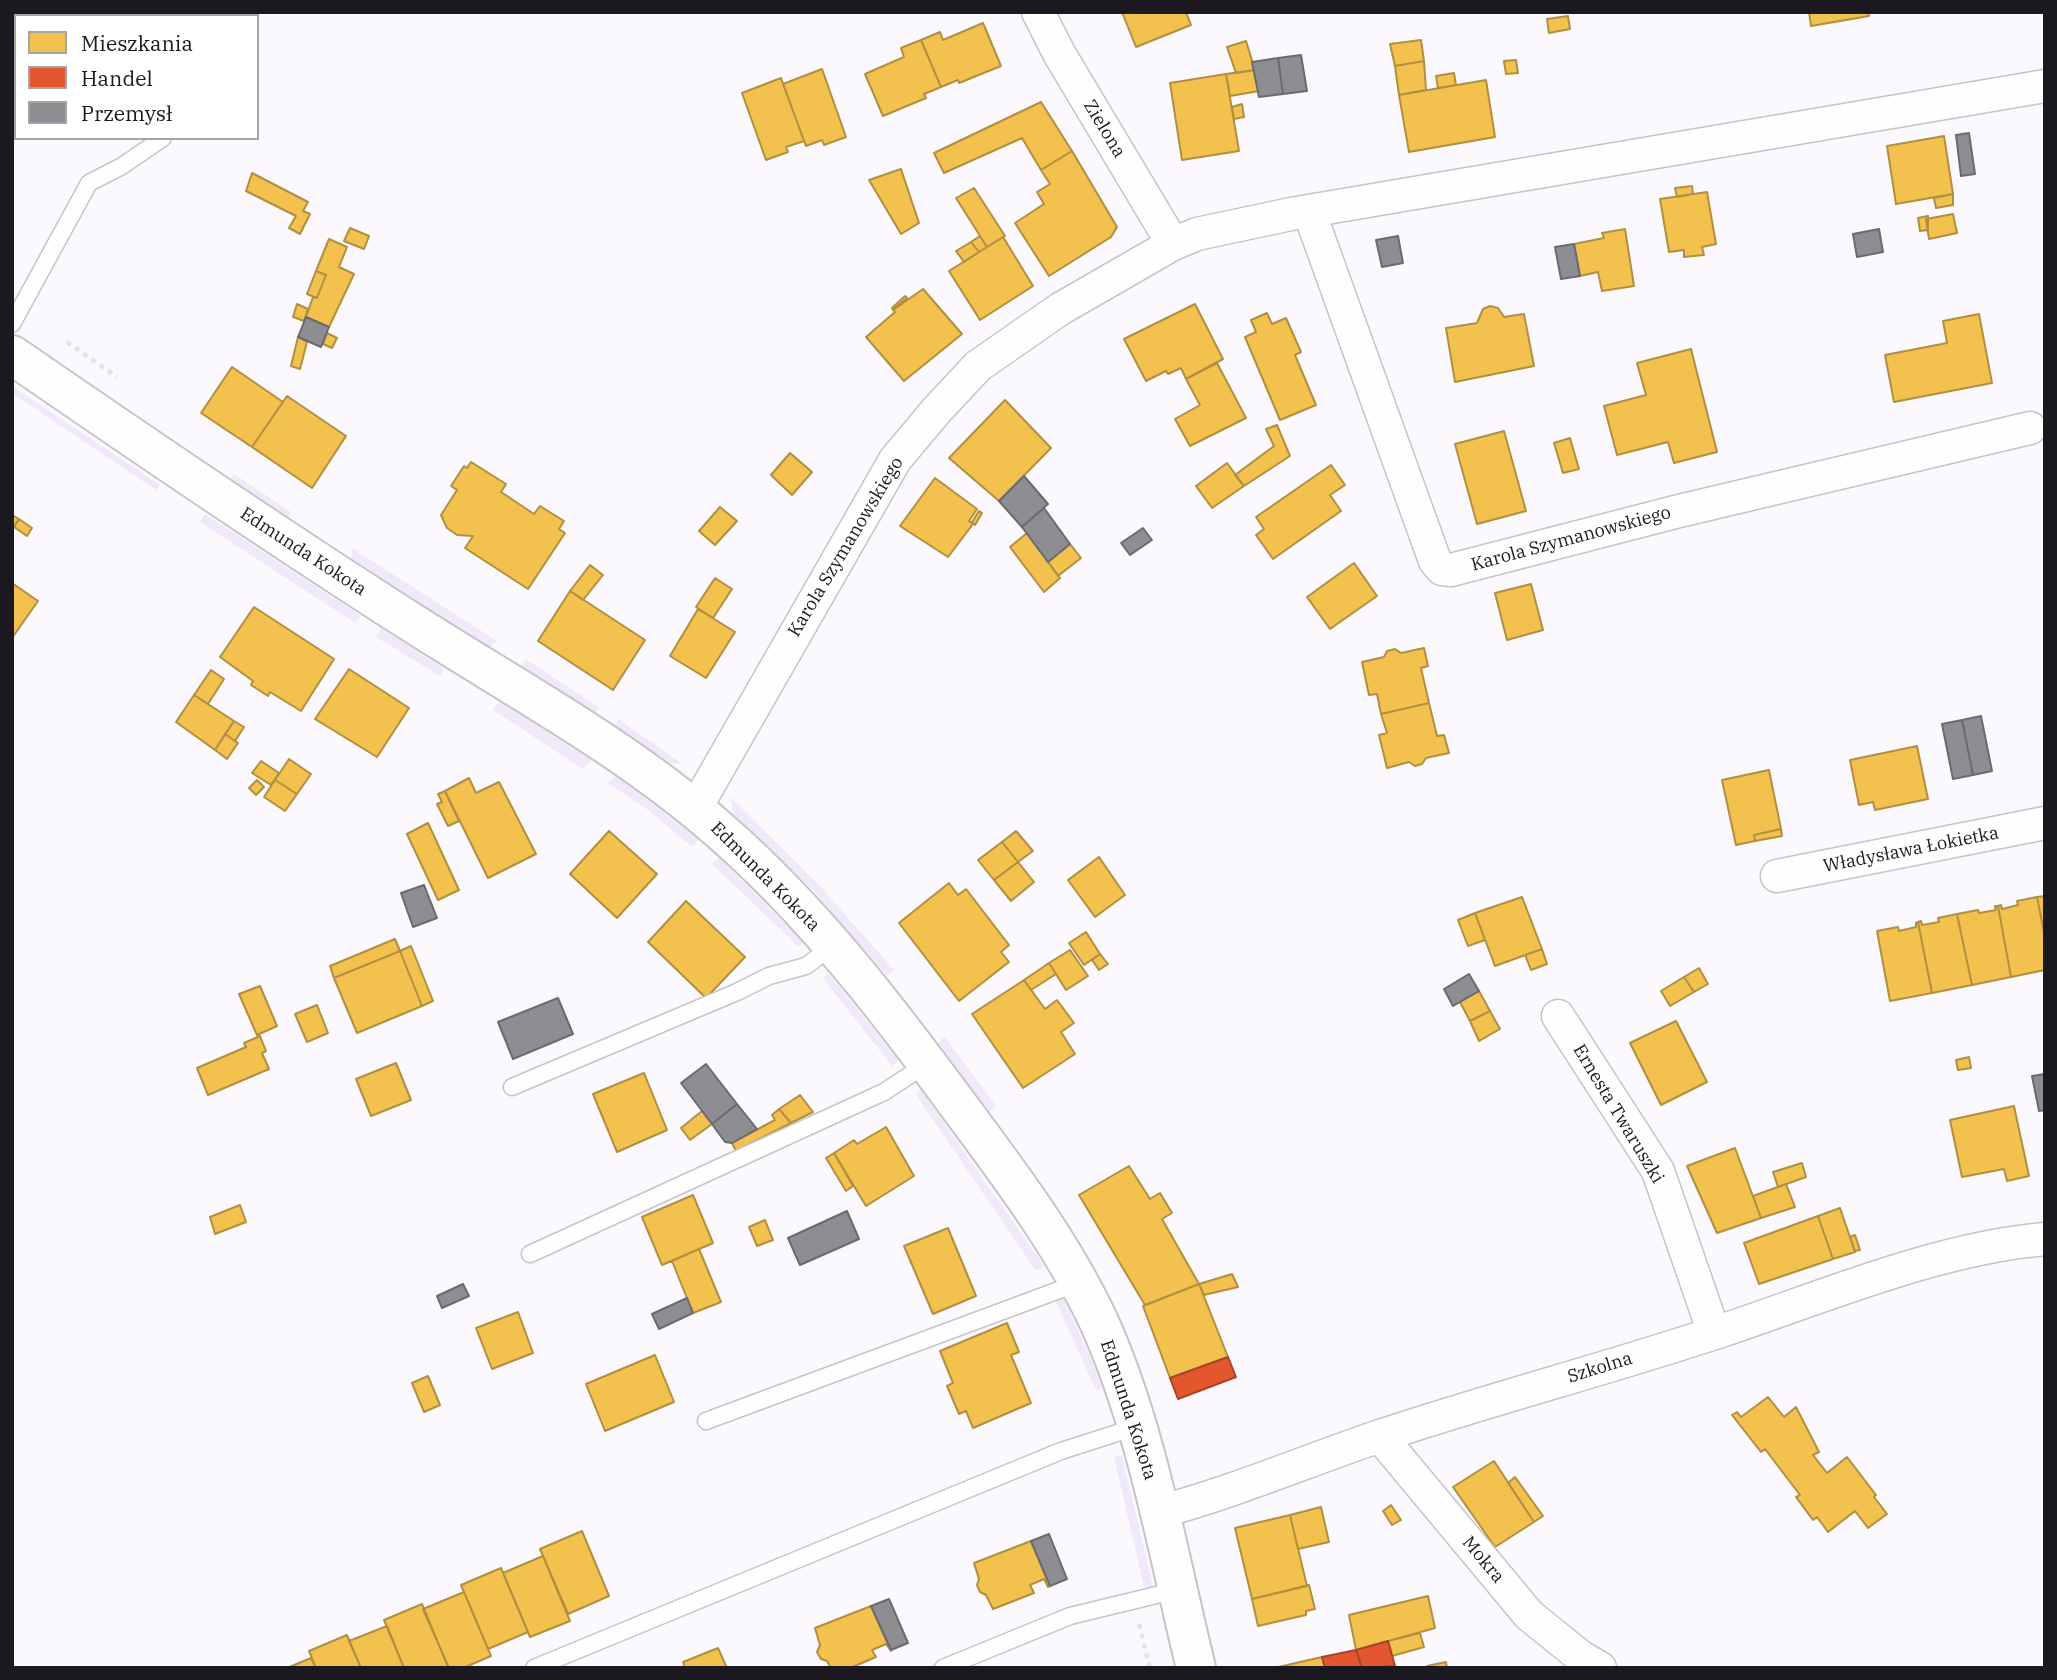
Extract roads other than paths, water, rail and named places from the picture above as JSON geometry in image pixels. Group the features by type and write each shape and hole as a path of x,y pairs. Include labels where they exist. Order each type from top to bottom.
{"street":[{"name":"Zielona","path":"1038,12 1060,55 1173,244"},
{"name":"Karola Szymanowskiego","path":"695,809 895,460 936,411 978,366 1060,309 1173,244 1227,226 1309,211 2045,86"},
{"name":"Karola Szymanowskiego","path":"1309,211 1435,561 1442,569 1451,570 1679,511 2030,428"},
{"name":"Edmunda Kokota","path":"12,355 311,558 593,736 695,809 777,885 834,945 928,1063 1040,1220 1078,1283 1112,1353 1136,1427 1196,1668"},
{"name":"Władysława Łokietka","path":"1777,876 2045,823"},
{"name":"Ernesta Twaruszki","path":"1558,1016 1658,1171 1714,1333"},
{"name":"Szkolna","path":"1159,1511 1216,1495 1381,1436 1714,1333 1905,1268 2045,1239"},
{"name":"Mokra","path":"1381,1436 1529,1615 1581,1657 1600,1668"}],"lane":[{"path":"12,324 89,183 122,166 160,140"},
{"path":"512,1087 769,976 806,966 834,945"},
{"path":"530,1254 884,1092 928,1063"},
{"path":"706,1421 1078,1283"},
{"path":"534,1668 1061,1451 1136,1427"},
{"path":"943,1668 1070,1616 1112,1604 1141,1601 1177,1590"}]}
